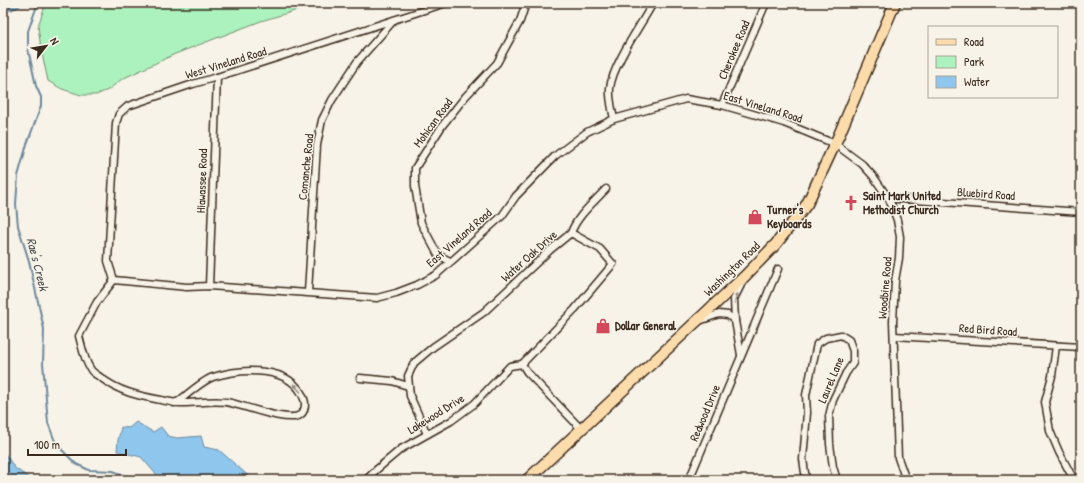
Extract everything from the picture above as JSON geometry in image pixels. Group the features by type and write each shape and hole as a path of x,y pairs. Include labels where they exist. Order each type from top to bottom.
{"main road":[{"name":"Washington Road","path":"527,480 745,276 776,244 807,204 835,144 895,3"}],"street":[{"name":"West Vineland Road","path":"114,280 108,262 109,222 116,123 119,114 128,106 446,3"},
{"name":"Mohican Road","path":"450,260 438,255 421,223 415,186 415,168 442,126 465,97 497,63 520,21 526,3"},
{"path":"614,119 610,88 614,74 626,49 653,3"},
{"name":"Cherokee Road","path":"722,105 766,3"},
{"name":"Comanche Road","path":"308,292 317,145 322,120 332,100 357,62 395,20"},
{"name":"Hiawassee Road","path":"209,286 217,77"},
{"name":"East Vineland Road","path":"114,280 187,287 209,286 377,298 396,293 417,285 436,275 450,260 502,216 516,196 555,156 587,132 614,119 686,99 722,105 784,123 835,144"},
{"name":"Woodbine Road","path":"835,144 862,164 873,176 889,199 897,220 900,237 900,258 895,281 893,302 898,458 906,480"},
{"path":"572,233 577,222 606,189"},
{"name":"Bluebird Road","path":"889,199 1081,212"},
{"name":"Water Oak Drive","path":"427,434 410,396 408,386 408,376 414,363 433,347 484,312 550,250 572,233 600,249 612,264 575,309 522,364"},
{"name":"Redwood Drive","path":"689,480 778,269"},
{"path":"741,355 735,321 734,299 745,276"},
{"path":"114,280 97,302 79,336 84,356 91,370 107,383 132,395 174,403 229,402 277,416 294,418 301,415 305,409 305,400 299,388 279,375 267,371 251,371 214,377 206,380 179,401 174,403"},
{"path":"689,328 708,317 719,314 728,315 735,321"},
{"name":"Laurel Lane","path":"806,480 803,459 807,413 806,395 817,344 826,338 841,336 848,340 853,351 853,363 832,400 829,416 830,444 833,467 837,480"},
{"name":"Red Bird Road","path":"894,336 1081,347"},
{"path":"1056,346 1052,376 1045,402 1050,431 1074,480"},
{"path":"522,364 527,372 582,430"},
{"name":"Lakewood Drive","path":"366,480 401,449 451,421 474,404 510,366 522,364"},
{"path":"360,378 385,380 408,386"}],"green space":[{"path":"46,3 321,3 261,21 175,54 122,79 108,90 96,95 81,95 62,89 48,81 38,26"}],"water":[{"path":"3,3 21,3 20,6 12,10 3,10"},
{"path":"136,422 153,432 161,427 168,436 177,438 201,436 204,447 219,450 253,480 161,480 141,457 117,451 121,427 129,428"},
{"path":"3,451 15,468 32,480 3,480"}],"waterway":[{"name":"Rae's Creek","path":"38,3 28,31 28,49 36,86 41,97 41,106 27,144 18,176 16,204 18,226 29,261 44,329 43,363 48,423 56,444 76,464 89,470 113,471 136,480"}],"place":[{"name":"Saint Mark United Methodist Church","path":"851,203"},
{"name":"Turner's Keyboards","path":"755,217"},
{"name":"Dollar General","path":"603,326"}]}
